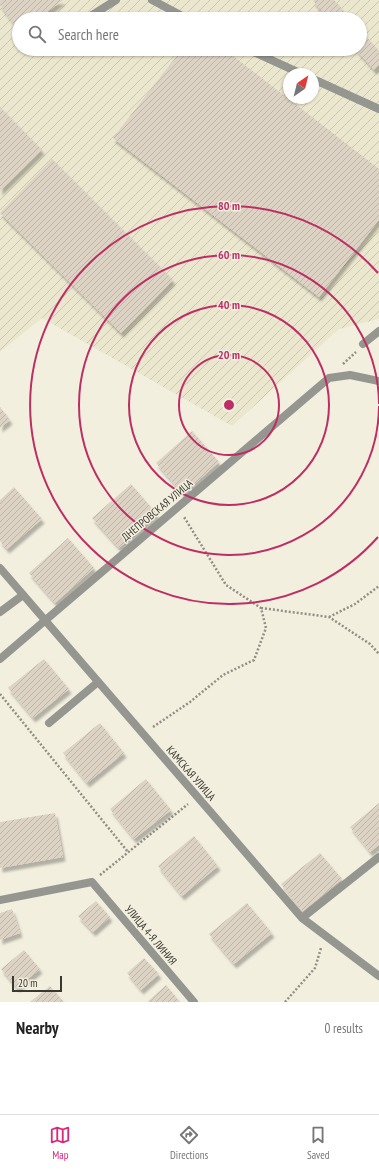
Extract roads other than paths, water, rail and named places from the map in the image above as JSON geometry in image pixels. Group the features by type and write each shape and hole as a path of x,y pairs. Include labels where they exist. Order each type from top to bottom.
{"street":[{"path":"97,12 116,0"},
{"path":"152,0 175,12"},
{"path":"262,56 289,68"},
{"path":"319,82 379,109"},
{"path":"363,344 379,331"},
{"name":"ДНЕПРОВСКАЯ УЛИЦА","path":"0,659 329,378 350,375 379,381"},
{"name":"КАМСКАЯ УЛИЦА","path":"0,568 302,918 379,976"},
{"path":"0,612 23,595"},
{"path":"49,723 98,682"},
{"path":"302,918 379,857"},
{"name":"УЛИЦА 4-Я ЛИНИЯ","path":"0,900 92,882 194,1002"}]}
